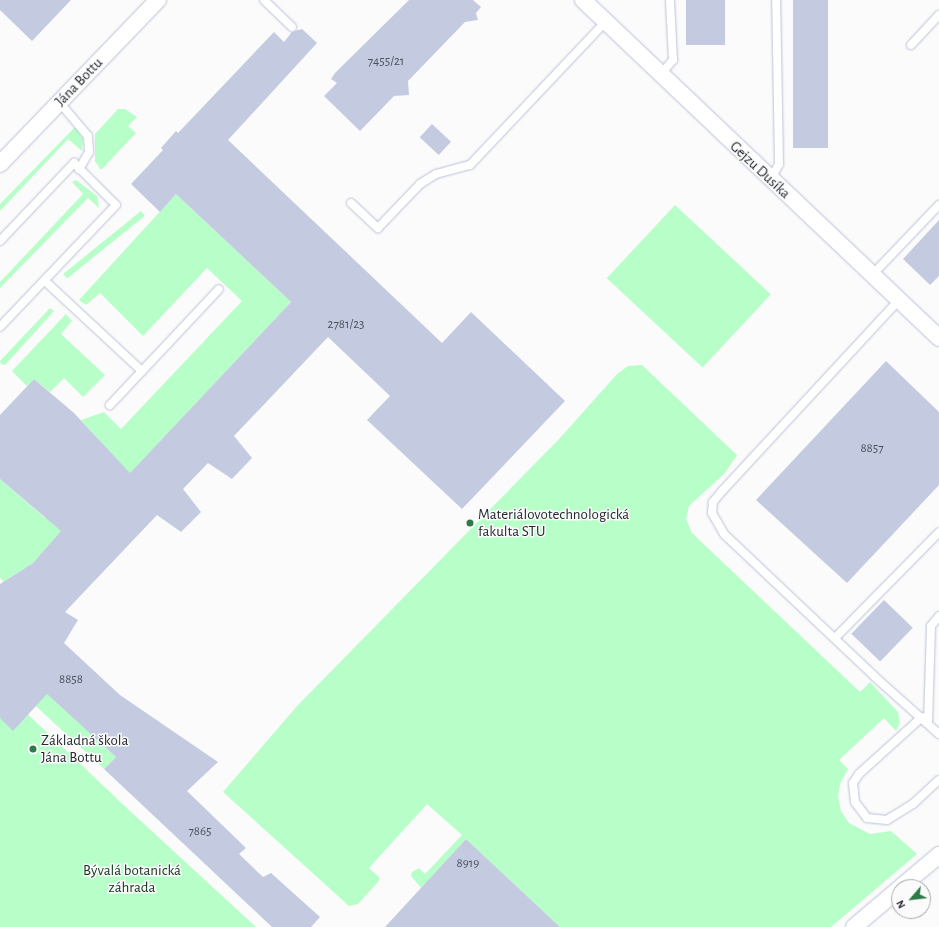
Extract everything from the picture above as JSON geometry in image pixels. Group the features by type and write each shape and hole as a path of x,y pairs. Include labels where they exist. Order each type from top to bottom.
{"street":[{"name":"Jána Bottu","path":"0,164 158,0"},
{"name":"Gejzu Dusíka","path":"582,0 939,338"},
{"path":"911,879 939,855"},
{"path":"854,927 891,896"}],"lane":[{"path":"264,0 292,27"},
{"path":"660,75 673,60 670,0"},
{"path":"771,179 779,164 776,0"},
{"path":"911,45 939,15"},
{"path":"351,203 378,228 420,184 436,174 470,165 605,22"},
{"path":"60,103 88,136 89,152 79,169"},
{"path":"0,241 74,163 116,205 0,327"},
{"path":"872,275 939,205"},
{"path":"45,281 142,371"},
{"path":"110,405 219,289"},
{"path":"899,300 713,502 712,513 724,534 875,677 939,734"},
{"path":"835,638 939,532"},
{"path":"939,616 931,626 925,720 859,774 853,783 854,802 867,818 887,820 913,804 939,780"}],"green space":[{"path":"118,109 125,109 137,117 128,126 136,133 101,170 95,161 95,134"},
{"path":"75,127 83,139 82,151 68,139 0,211 0,204"},
{"path":"76,180 97,196 99,208 88,198 0,288 0,282 83,194 72,182"},
{"path":"176,194 291,302 116,488 109,451 81,420 104,412 121,429 242,301 207,268 143,336 100,293 86,305 79,300"},
{"path":"675,205 771,294 703,367 607,278"},
{"path":"141,211 145,216 67,279 63,274"},
{"path":"50,308 54,311 5,365 1,364 0,361"},
{"path":"66,314 72,321 61,334 105,375 83,397 64,378 50,392 34,379 27,386 12,371"},
{"path":"642,365 737,455 725,473 689,506 686,519 692,533 860,692 870,682 898,712 900,723 896,731 884,718 839,760 848,769 840,784 838,796 841,811 849,823 870,834 891,831 917,854 831,927 560,927 466,839 421,888 411,876 412,872 419,868 425,874 462,835 427,804 369,868 380,878 378,882 358,904 349,906 223,792 298,705 560,438 617,374 628,366"},
{"path":"0,479 45,518 75,516 33,563 3,582 0,577"},
{"path":"0,654 22,670 116,757 104,769 0,673"},
{"name":"Bývalá botanická záhrada","path":"0,688 130,811 256,927 0,927"}],"building":[{"path":"0,0 71,0 32,41 0,10"},
{"path":"409,0 473,0 481,7 476,13 478,20 465,22 408,81 409,95 394,96 360,131 324,96 337,83 331,79 335,73"},
{"path":"686,0 725,0 725,45 686,45"},
{"path":"793,0 828,0 828,148 793,148"},
{"path":"302,29 317,43 228,140 442,343 471,312 565,401 462,509 367,420 390,396 328,337 234,436 252,458 232,479 208,463 183,489 201,512 181,532 157,515 65,612 78,620 64,643 120,695 218,762 187,791 246,848 239,854 263,877 271,873 320,917 311,927 272,927 104,769 116,757 47,694 13,731 0,718 0,584 33,563 61,531 0,479 0,415 34,379 74,413 130,473 291,302 176,194 160,212 131,184 163,150 161,148 176,131 178,133 274,32 284,42 292,32"},
{"path":"432,124 451,142 439,155 420,137"},
{"path":"939,220 939,276 930,285 903,259"},
{"path":"886,361 939,412 939,485 847,583 756,500"},
{"path":"884,600 913,628 880,662 851,634"},
{"path":"466,839 560,927 385,927"}],"place":[{"name":"Materiálovotechnologická fakulta STU","path":"470,523"},
{"name":"Základná škola Jána Bottu","path":"33,749"}]}
